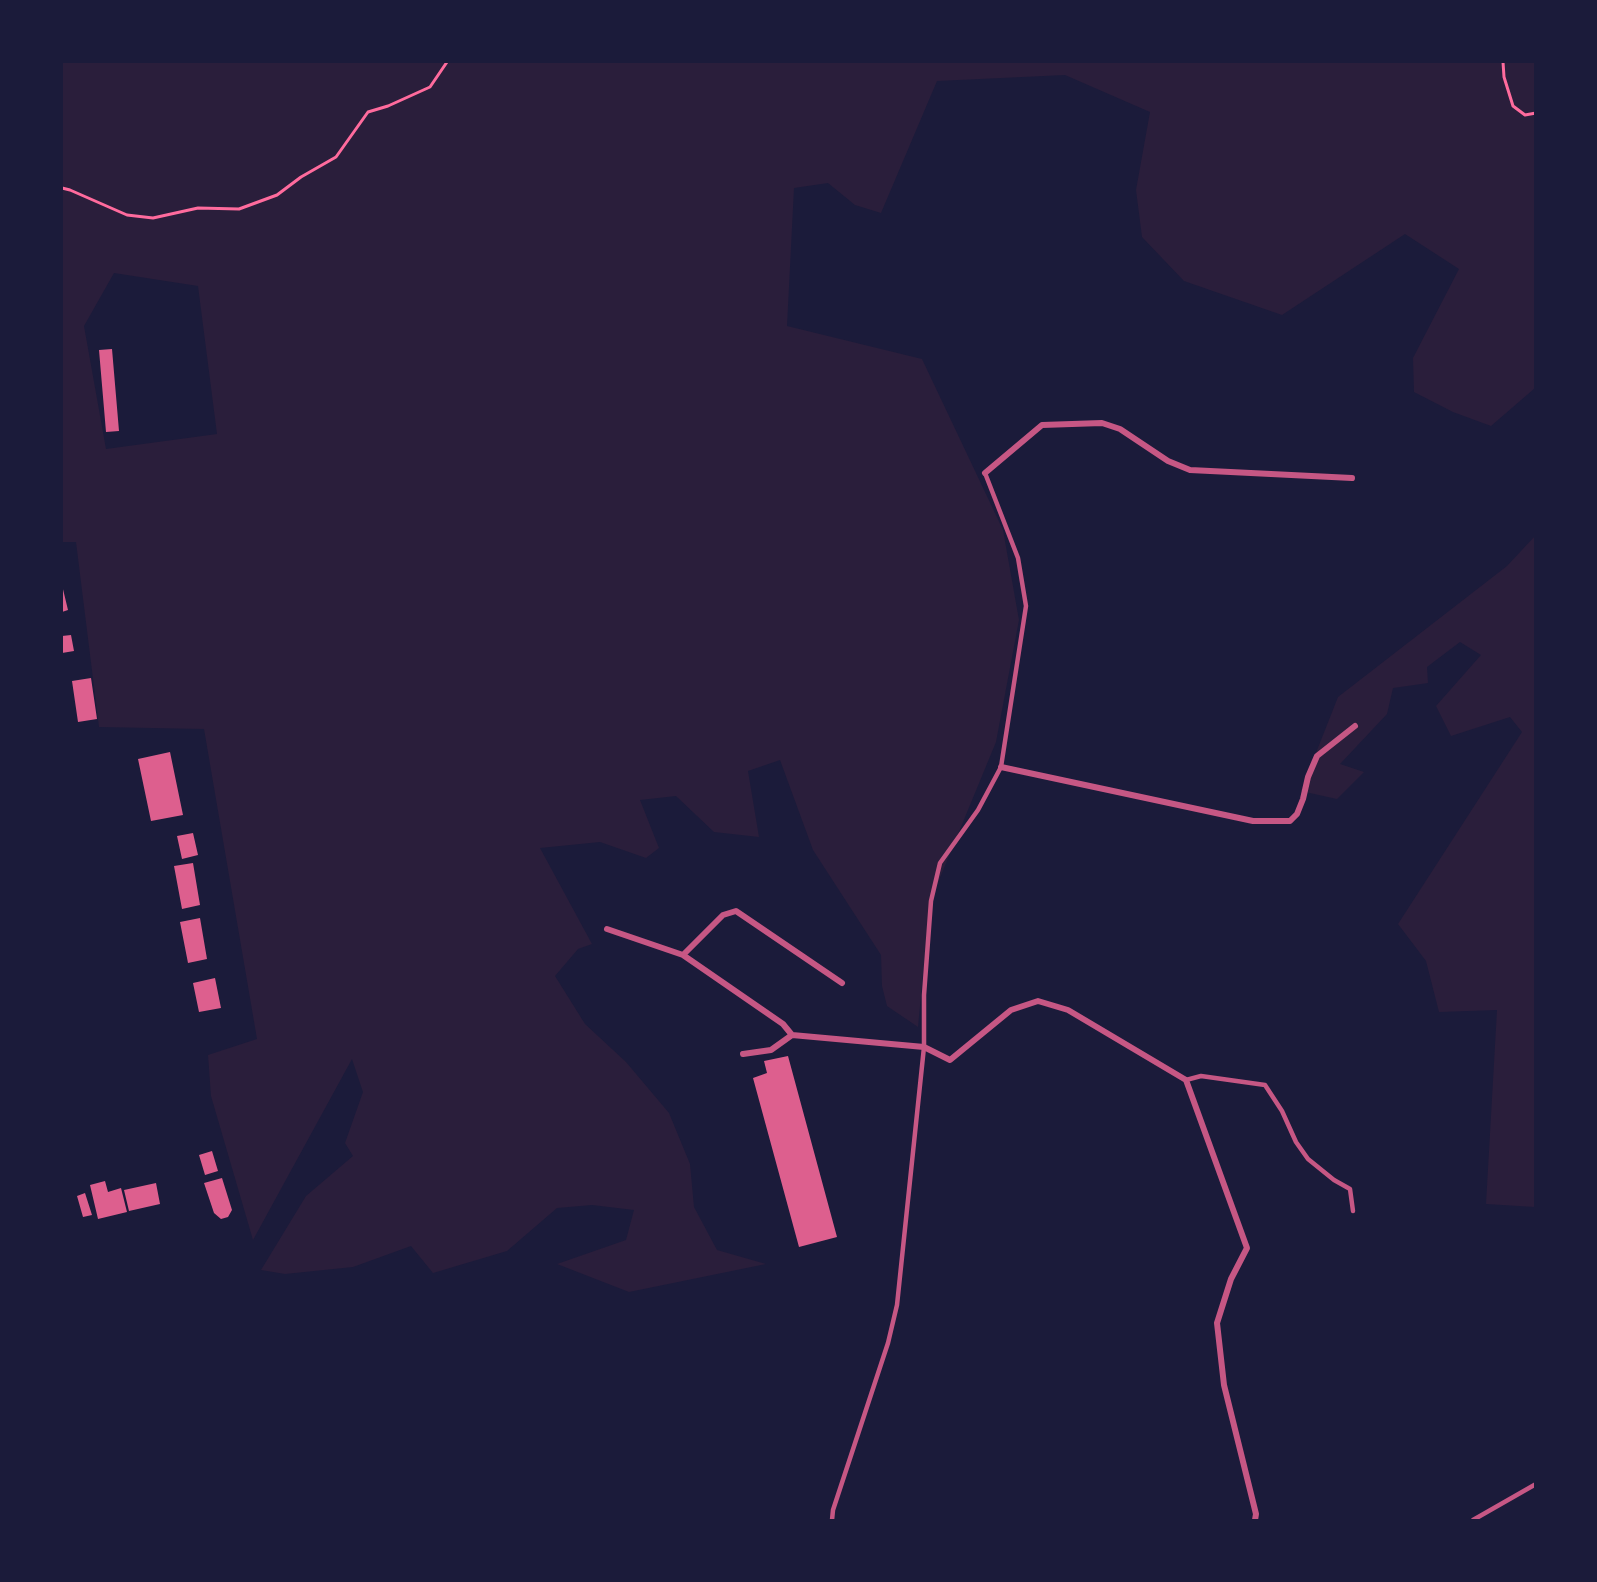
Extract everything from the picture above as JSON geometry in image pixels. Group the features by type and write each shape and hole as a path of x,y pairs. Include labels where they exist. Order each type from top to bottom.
{"street":[{"path":"985,473 1042,425 1102,423 1120,429 1167,461 1190,470 1352,478"},
{"path":"1001,767 1253,821 1290,821 1298,814 1304,800 1308,777 1317,756 1355,726"},
{"path":"683,955 723,915 736,911 842,983"},
{"path":"607,929 683,955 783,1024 792,1035"},
{"path":"743,1054 771,1050 792,1035 924,1047 950,1060 1011,1010 1038,1001 1068,1010 1186,1080 1247,1248 1231,1279 1217,1323 1224,1385 1256,1514 1255,1521"}],"lane":[{"path":"832,1521 833,1510 888,1343 897,1305 924,1047 924,995 931,901 940,864 978,810 1001,767 1026,606 1018,558 985,473"},
{"path":"1186,1080 1202,1076 1265,1085 1282,1111 1296,1142 1308,1159 1334,1180 1350,1189 1353,1211"},
{"path":"1473,1521 1536,1484"}],"path":[{"path":"62,188 127,215 153,218 198,208 239,209 277,195 301,177 336,157 368,112 388,106 430,87 447,62"},
{"path":"1503,62 1504,76 1513,106 1525,115 1536,113"}],"shaded area":[{"path":"62,62 1535,62 1535,388 1491,426 1453,412 1414,392 1413,358 1459,269 1405,234 1282,315 1184,281 1142,237 1136,190 1150,112 1065,75 937,81 881,213 855,205 828,183 794,188 787,326 922,359 1003,530 1019,620 996,742 930,902 918,1027 887,1006 882,986 881,955 813,850 780,760 748,771 759,837 714,832 676,796 640,800 659,848 646,858 600,842 540,848 592,944 578,949 555,976 585,1024 626,1062 669,1113 690,1164 694,1207 717,1250 766,1264 629,1292 557,1264 626,1240 634,1210 592,1205 557,1208 507,1251 433,1273 411,1246 353,1267 285,1274 261,1270 306,1196 353,1156 345,1143 363,1092 352,1059 253,1240 211,1096 208,1055 257,1039 204,729 99,727 76,542 62,542","holes":["114,273 198,286 217,434 106,449 84,326"]},
{"path":"1535,536 1535,1207 1486,1204 1497,1010 1439,1012 1426,961 1398,924 1522,732 1510,717 1451,736 1436,706 1481,655 1460,642 1427,667 1428,683 1393,688 1387,714 1340,764 1364,772 1337,799 1301,791 1338,697 1507,566"}],"building":[{"path":"112,349 119,431 106,432 99,350"},
{"path":"62,585 68,610 62,612"},
{"path":"71,635 74,651 62,653 62,636"},
{"path":"91,678 97,719 78,722 72,681"},
{"path":"170,752 183,815 151,821 138,759"},
{"path":"193,833 198,855 182,859 177,836"},
{"path":"193,863 200,905 182,909 174,866"},
{"path":"200,918 207,959 188,963 180,922"},
{"path":"215,978 221,1008 199,1012 193,983"},
{"path":"788,1056 837,1237 799,1247 753,1078 767,1073 764,1061"},
{"path":"212,1151 218,1171 205,1175 199,1155"},
{"path":"222,1178 232,1210 228,1217 221,1219 214,1213 204,1183"},
{"path":"105,1181 108,1192 121,1188 127,1212 98,1219 90,1185"},
{"path":"156,1183 160,1204 129,1211 124,1190"},
{"path":"85,1193 92,1215 83,1217 77,1196"}]}
